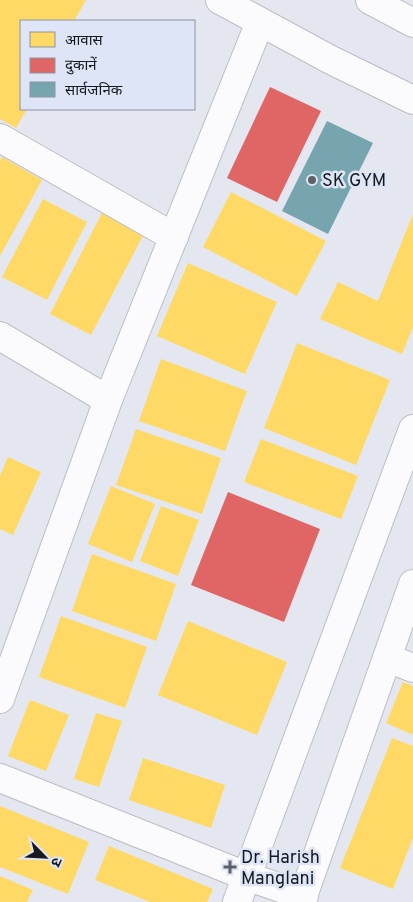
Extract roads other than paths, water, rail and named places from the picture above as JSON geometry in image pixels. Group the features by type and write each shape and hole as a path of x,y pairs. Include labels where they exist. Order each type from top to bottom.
{"street":[{"path":"220,0 332,60 413,100"},
{"path":"370,0 413,23"},
{"path":"0,699 108,400 260,22"},
{"path":"0,138 174,237"},
{"path":"0,336 108,400"},
{"path":"237,902 413,429"},
{"path":"0,778 302,899 413,584"},
{"path":"387,658 413,668"}],"place":[{"name":"SK GYM","path":"312,180"},
{"name":"Dr. Harish Manglani","path":"230,867"}]}
